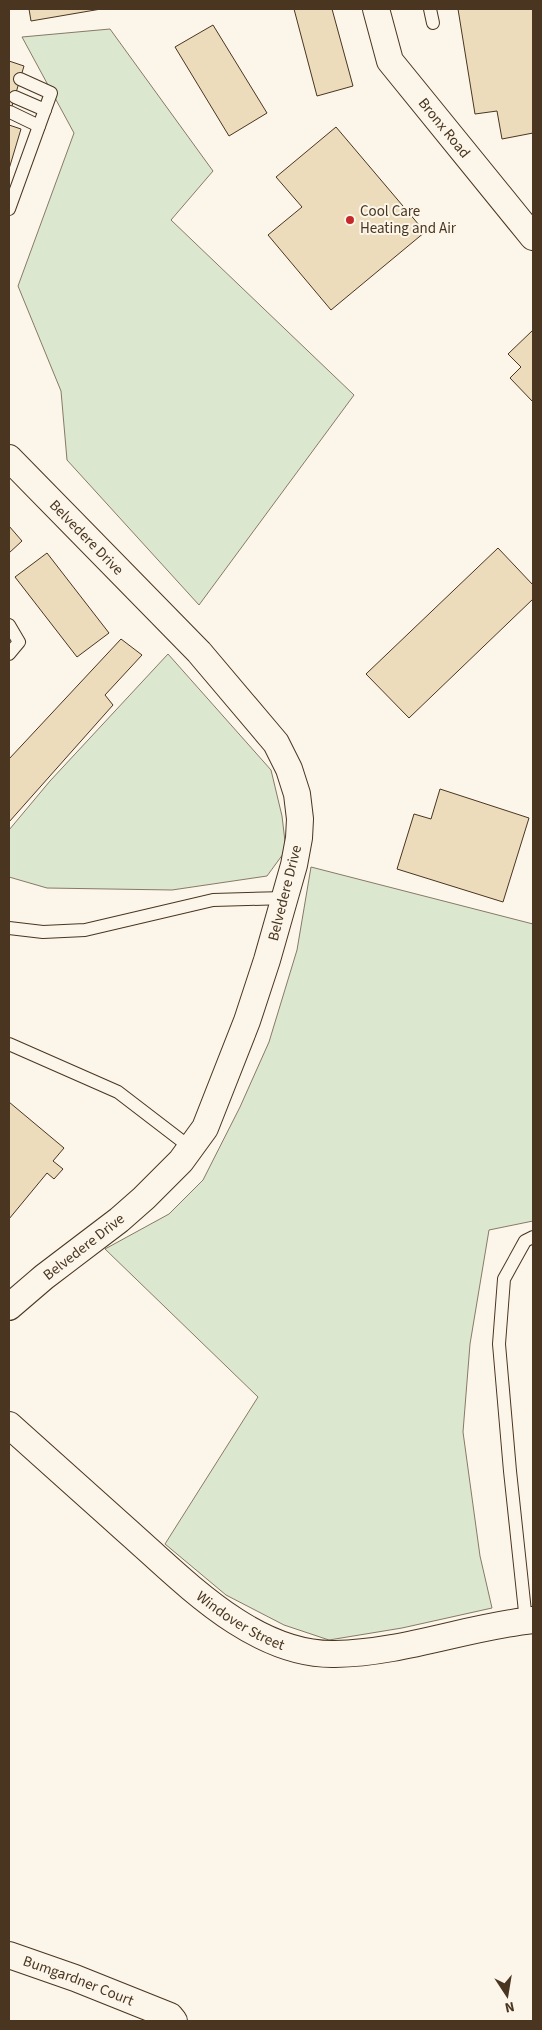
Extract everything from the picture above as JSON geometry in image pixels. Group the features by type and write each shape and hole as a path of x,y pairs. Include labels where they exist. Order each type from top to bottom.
{"street":[{"name":"Bronx Road","path":"376,9 390,61 533,237"},
{"name":"Belvedere Drive","path":"9,458 199,652 276,743 289,770 297,794 300,819 299,838 286,898 248,1021 204,1128 191,1148 166,1178 119,1220 44,1277 9,1307"},
{"name":"Windover Street","path":"9,1425 205,1600 256,1633 280,1644 304,1651 333,1654 366,1652 530,1621"},
{"name":"Bumgardner Court","path":"9,1955 75,1978 161,2012 170,2016 174,2021"}],"lane":[{"path":"430,9 433,23"},
{"path":"9,207 14,178 39,126 51,93 20,79"},
{"path":"15,97 44,110"},
{"path":"10,112 39,126"},
{"path":"9,625 19,642 9,654"},
{"path":"9,928 44,932 85,930 213,900 286,898"},
{"path":"9,1044 118,1092 191,1148"},
{"path":"530,1621 510,1471 500,1344 504,1279 525,1242 533,1236"}],"green space":[{"path":"110,29 213,171 171,220 354,395 199,605 67,460 61,391 18,286 74,133 22,37"},
{"path":"168,654 271,770 282,816 286,850 267,876 172,890 47,888 9,877 9,830 50,781"},
{"path":"311,867 533,924 533,1221 489,1230 470,1344 463,1432 480,1556 492,1608 402,1628 329,1640 284,1625 226,1595 165,1544 258,1397 105,1249 169,1214 203,1180 240,1107 269,1042 297,950"}],"building":[{"path":"29,9 101,9 31,21"},
{"path":"294,9 332,9 353,86 317,96"},
{"path":"458,9 533,9 533,133 502,139 497,111 475,114"},
{"path":"213,25 267,113 229,136 175,47"},
{"path":"9,61 24,66 9,116"},
{"path":"9,125 21,129 9,169"},
{"name":"Cool Care Heating and Air","path":"336,127 425,232 331,310 268,235 302,207 276,177"},
{"path":"533,330 533,402 510,378 521,367 508,354"},
{"path":"9,526 22,541 9,553"},
{"path":"498,548 533,585 533,599 409,718 366,674"},
{"path":"47,553 109,633 77,657 15,577"},
{"path":"121,639 142,655 105,695 113,705 9,822 9,759"},
{"path":"440,789 529,818 503,902 397,869 414,814 431,819"},
{"path":"9,1102 64,1148 53,1161 63,1169 54,1179 47,1173 9,1219"}],"place":[{"name":"Cool Care Heating and Air","path":"350,220"}]}
